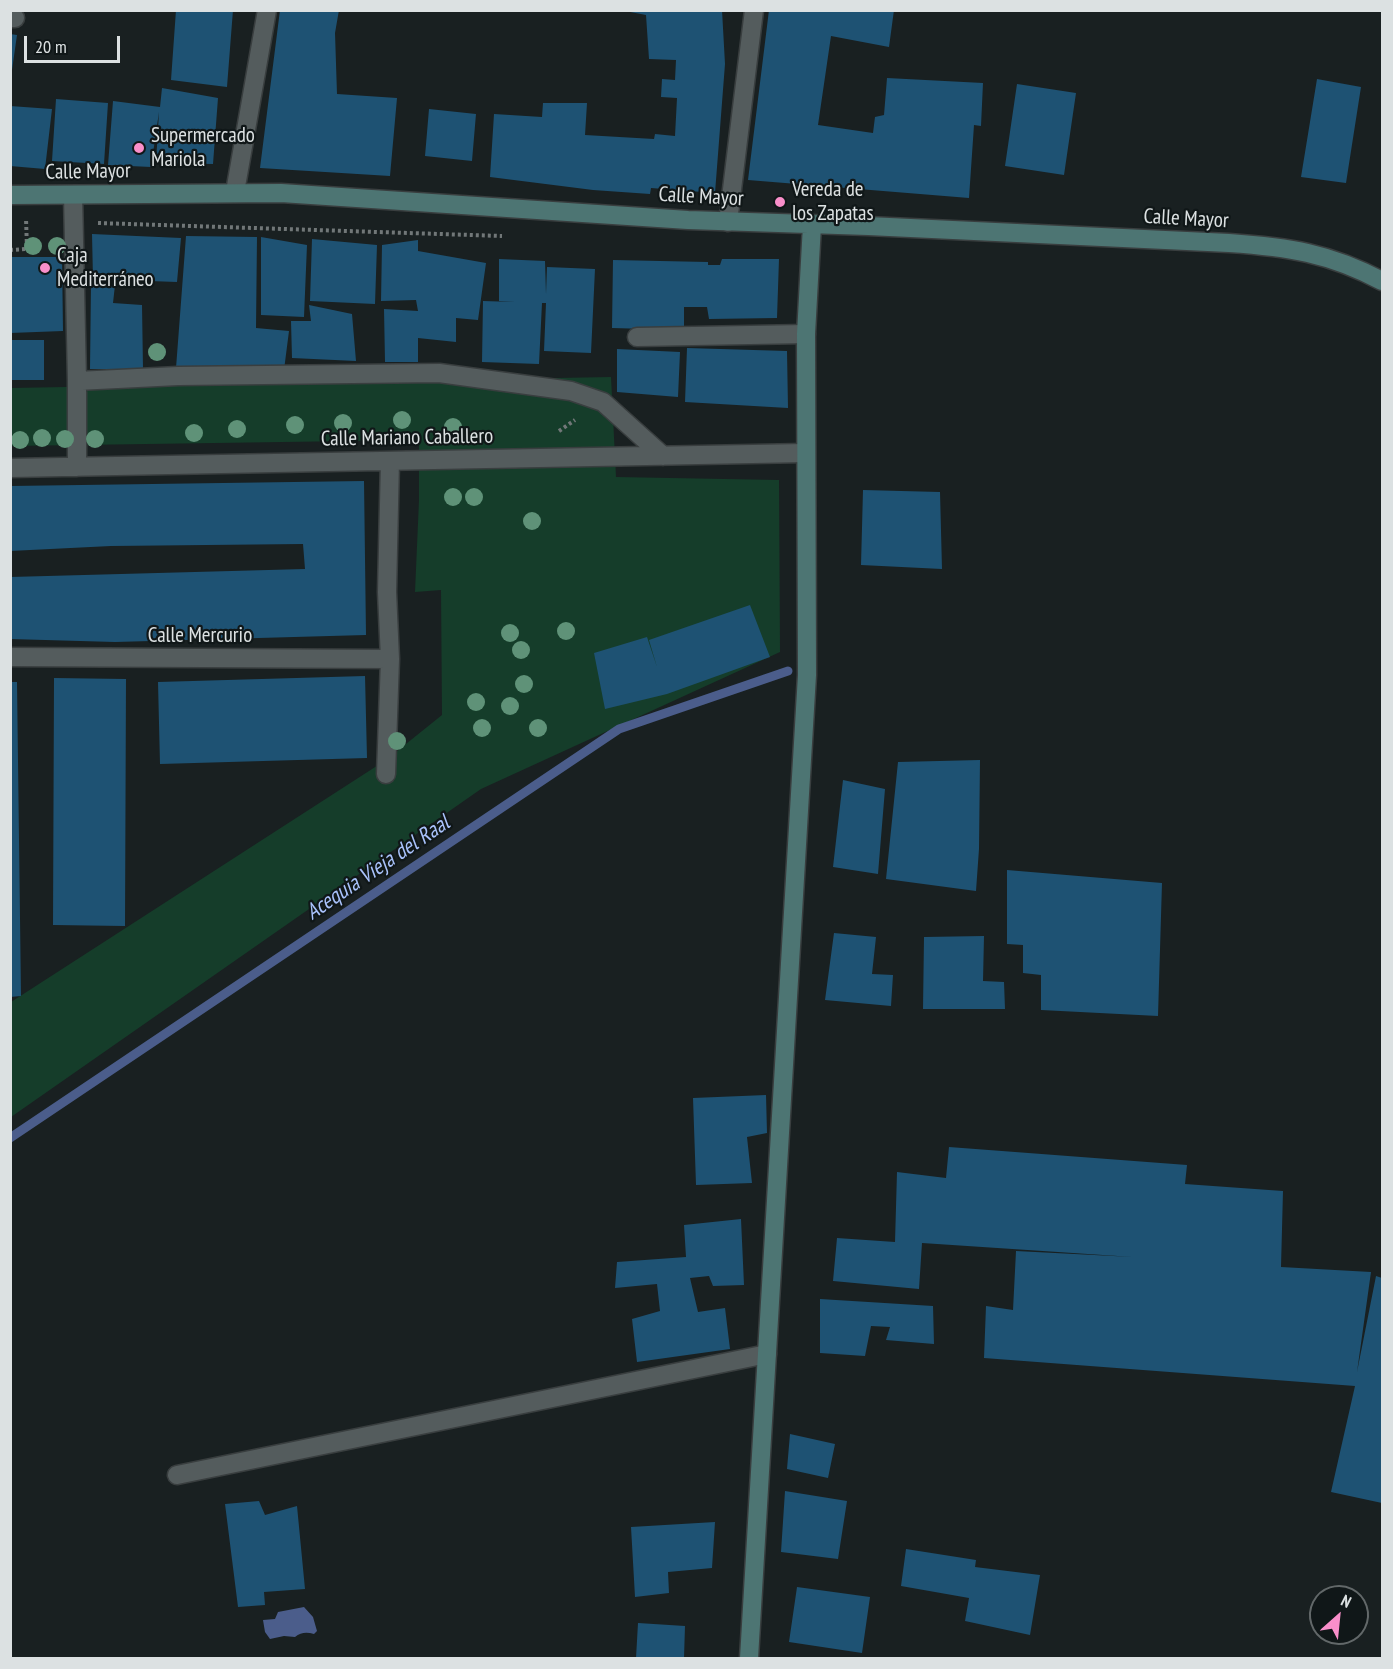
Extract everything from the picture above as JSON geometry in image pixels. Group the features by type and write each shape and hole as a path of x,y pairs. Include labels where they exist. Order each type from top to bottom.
{"main road":[{"name":"Calle Mayor","path":"10,195 281,193 728,222 880,226 1269,246 1341,261 1383,281"},
{"path":"749,1659 807,675 806,334 812,225"}],"street":[{"path":"235,192 267,10"},
{"path":"728,222 754,10"},
{"path":"73,195 77,381 76,467"},
{"path":"638,337 806,334"},
{"path":"77,381 178,376 439,373 571,391 603,402 663,456"},
{"name":"Calle Mariano Caballero","path":"10,468 805,453"},
{"path":"386,774 390,659 387,592 390,461"},
{"name":"Calle Mercurio","path":"10,657 390,659"},
{"path":"177,1475 767,1354"}],"path":[{"path":"74,223 513,236"}],"green space":[{"path":"611,377 616,477 779,480 780,652 481,789 11,1117 11,1002 386,760 442,715 441,590 415,592 419,440 11,446 11,388"}],"water":[{"path":"304,1607 313,1617 317,1631 314,1634 304,1633 295,1637 284,1636 270,1639 265,1632 263,1620 275,1619 278,1612"}],"building":[{"path":"176,10 233,10 227,87 171,80"},
{"path":"280,10 339,10 335,33 337,94 397,98 390,176 260,168"},
{"path":"620,10 722,10 725,64 715,193 651,188 650,194 593,190 490,177 494,114 542,117 543,103 587,103 585,135 654,139 655,134 675,136 677,98 661,97 662,79 675,80 676,60 649,59 646,15"},
{"path":"769,10 894,10 889,47 831,36 818,125 873,133 875,117 884,115 887,78 983,83 981,126 974,125 969,198 748,180"},
{"path":"10,34 17,35 12,70 10,70"},
{"path":"1317,79 1361,87 1346,183 1301,177"},
{"path":"1017,84 1076,93 1064,175 1005,166"},
{"path":"162,88 218,98 213,164 156,163 159,112 151,167 108,165 113,101 160,107"},
{"path":"56,99 108,103 104,164 52,161"},
{"path":"10,106 52,109 45,169 10,166"},
{"path":"429,109 476,114 472,161 425,156"},
{"path":"92,234 181,238 177,282 93,279"},
{"path":"186,236 257,237 256,328 289,331 284,370 176,368"},
{"path":"261,237 307,245 304,317 261,315"},
{"path":"312,239 377,245 375,304 310,301"},
{"path":"418,240 418,251 486,263 478,320 456,318 456,342 418,338 418,362 385,362 384,309 418,311 416,300 381,301 382,245"},
{"path":"10,257 62,257 63,331 10,333"},
{"path":"499,259 545,261 546,294 547,267 595,269 591,353 544,351 546,303 542,303 539,364 482,362 483,301 515,302 499,301"},
{"path":"722,259 779,259 777,318 709,319 707,307 684,307 684,330 612,328 613,260 708,262 708,265 720,265"},
{"path":"91,284 115,285 113,303 142,305 143,369 90,369"},
{"path":"309,305 352,314 356,361 292,358 291,321 311,321"},
{"path":"10,340 44,340 44,380 10,380"},
{"path":"687,348 787,351 788,408 685,402"},
{"path":"617,349 680,352 678,397 617,392"},
{"path":"364,481 366,635 115,642 10,639 10,577 305,569 303,544 111,546 10,551 10,486"},
{"path":"863,490 940,492 942,569 861,565"},
{"path":"750,605 770,657 667,694 605,709 594,653 647,637 657,667 649,640"},
{"path":"365,676 367,758 160,764 158,682"},
{"path":"54,678 126,679 125,926 53,925"},
{"path":"10,682 17,682 21,996 10,997"},
{"path":"980,760 976,891 886,879 898,762"},
{"path":"843,780 885,789 878,874 833,867"},
{"path":"1007,870 1162,883 1158,1016 1041,1010 1041,975 1023,973 1023,945 1007,944"},
{"path":"834,933 876,937 872,974 893,975 891,1006 825,1000"},
{"path":"984,936 983,981 1004,982 1005,1009 923,1009 924,937"},
{"path":"766,1095 767,1133 747,1137 752,1183 696,1185 693,1098"},
{"path":"949,1147 1187,1165 1185,1184 1283,1191 1281,1267 1371,1272 1357,1372 1376,1276 1382,1278 1382,1503 1331,1492 1355,1386 984,1358 986,1306 1013,1310 1016,1251 1133,1257 922,1243 919,1289 833,1281 837,1238 895,1242 897,1172 946,1178"},
{"path":"741,1219 744,1285 713,1286 709,1276 690,1278 698,1312 725,1308 730,1349 637,1362 632,1319 660,1311 657,1284 615,1288 617,1262 686,1257 684,1225"},
{"path":"820,1299 933,1306 934,1344 886,1340 890,1327 871,1326 865,1356 820,1353"},
{"path":"790,1434 835,1444 828,1478 787,1469"},
{"path":"785,1491 847,1501 838,1559 781,1552"},
{"path":"259,1501 265,1515 297,1506 305,1589 264,1592 265,1605 238,1607 225,1504"},
{"path":"715,1522 712,1568 668,1572 669,1593 635,1597 631,1527"},
{"path":"906,1549 976,1560 975,1567 1040,1575 1030,1635 965,1621 969,1598 901,1586"},
{"path":"797,1587 870,1597 862,1653 789,1642"},
{"path":"638,1623 685,1626 684,1658 636,1658"}],"waterway":[{"name":"Acequia Vieja del Raal","path":"10,1138 619,729 788,671"}],"place":[{"name":"Supermercado Mariola","path":"139,148"},
{"name":"Vereda de los Zapatas","path":"780,202"},
{"name":"Caja Mediterráneo","path":"45,268"}]}
